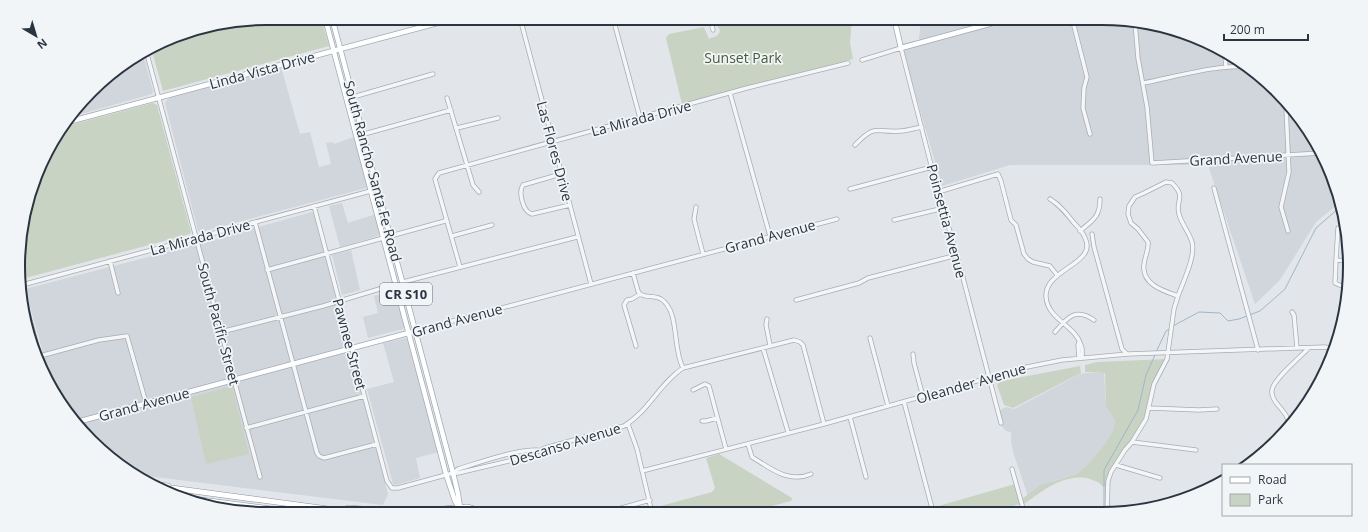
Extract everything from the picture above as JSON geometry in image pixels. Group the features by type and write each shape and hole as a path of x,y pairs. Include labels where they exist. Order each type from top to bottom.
{"highway":[{"path":"169,487 193,491"},
{"path":"172,488 318,507"},
{"path":"223,503 246,506"},
{"path":"311,506 327,507"},
{"path":"459,507 467,507"}],"main road":[{"name":"South Rancho Santa Fe Road","path":"327,25 383,238 410,333 446,474 454,501 459,507"},
{"name":"South Rancho Santa Fe Road","path":"334,25 453,472 459,507"},
{"name":"Linda Vista Drive","path":"74,120 430,25"},
{"name":"Poinsettia Avenue","path":"896,25 901,48"},
{"path":"901,48 985,25"},
{"name":"Grand Avenue","path":"81,421 415,331"},
{"path":"418,365 426,373"}],"street":[{"name":"Las Flores Drive","path":"522,25 590,284"},
{"path":"616,25 640,118"},
{"path":"712,25 713,30"},
{"path":"1074,25 1087,78 1084,88 1083,108 1090,134"},
{"path":"1135,27 1138,58 1143,83 1236,66"},
{"path":"862,60 901,48"},
{"name":"Poinsettia Avenue","path":"901,48 938,192 944,208 1001,423"},
{"name":"South Pacific Street","path":"147,56 260,477"},
{"path":"1225,59 1226,67"},
{"name":"La Mirada Drive","path":"446,219 435,179 439,172 730,93 848,63"},
{"path":"353,97 433,74"},
{"name":"Grand Avenue","path":"1143,83 1147,107 1152,163 1315,153"},
{"path":"730,93 755,187 770,236"},
{"path":"447,98 457,128 472,185 479,192"},
{"path":"357,136 451,110"},
{"path":"1286,111 1289,172 1281,207 1288,230"},
{"path":"457,128 498,118"},
{"path":"855,145 865,135 871,132 881,130 902,131 922,127"},
{"path":"850,189 932,167"},
{"path":"561,174 523,184 520,190 522,199 529,214 570,205"},
{"path":"938,192 998,174 1011,220 1016,225 1024,254 1028,260 1050,266 1057,275"},
{"path":"1107,507 1109,478 1125,450 1132,442 1146,419 1154,384 1167,359 1171,321 1191,260 1193,246 1186,227 1179,216 1178,205 1180,192 1172,183 1166,182 1135,197 1129,206 1128,214 1131,223 1148,242 1144,266 1146,276 1157,288 1178,296"},
{"path":"1214,188 1258,350"},
{"name":"La Mirada Drive","path":"26,284 378,189"},
{"path":"1050,199 1057,203 1080,231 1085,238 1087,245 1084,254 1079,260 1057,275 1049,284 1046,296 1050,310 1076,335 1081,344 1080,358"},
{"path":"1080,231 1097,215 1100,208 1100,199"},
{"name":"Pawnee Street","path":"314,206 387,481"},
{"path":"696,207 694,219 703,254"},
{"path":"894,220 944,208"},
{"name":"Grand Avenue","path":"415,331 837,218"},
{"path":"267,270 445,221 446,219 460,267"},
{"path":"255,222 317,453 319,456 324,458 377,444"},
{"path":"452,236 492,225"},
{"path":"1338,228 1335,283 1342,286"},
{"path":"1092,234 1094,247 1122,349 1128,354"},
{"path":"402,282 577,236"},
{"path":"796,300 859,283 868,278 957,256"},
{"path":"1336,260 1343,261"},
{"path":"110,261 118,293"},
{"path":"633,273 640,294"},
{"path":"221,332 339,301 396,284"},
{"path":"636,346 624,307 625,302 640,294 657,297 667,304 671,310 677,348 683,368"},
{"path":"1292,312 1294,315 1297,348"},
{"path":"1055,332 1069,317 1078,314 1088,316 1094,320"},
{"path":"767,319 766,325 770,345"},
{"path":"42,355 99,340 127,336 146,403"},
{"path":"870,338 888,406"},
{"name":"Descanso Avenue","path":"387,481 390,487 395,488 453,472 458,473 522,458 538,450 628,424 673,375 683,368 794,340 803,345 824,424"},
{"path":"763,348 788,432"},
{"path":"1288,420 1275,402 1272,390 1276,380 1309,348"},
{"name":"Oleander Avenue","path":"642,471 850,417 1027,367 1060,360 1128,354 1328,348"},
{"path":"913,354 923,397"},
{"path":"693,390 705,384 709,386 726,449"},
{"path":"246,428 364,396"},
{"path":"904,402 933,507"},
{"path":"1149,408 1199,410 1217,409"},
{"path":"850,417 866,477"},
{"path":"702,421 717,418"},
{"path":"628,424 651,507"},
{"path":"1132,442 1196,450"},
{"path":"748,444 752,457 783,475 801,478 811,474"},
{"path":"1116,465 1160,478"},
{"path":"1012,468 1023,507"},
{"path":"625,507 650,500"}],"shaded area":[{"path":"920,25 1102,25 1133,27 1149,30 1164,33 1194,43 1222,57 1249,75 1283,107 1302,132 1318,159 1325,174 1335,206 1316,222 1280,280 1255,304 1208,165 1010,165 942,186 901,44 919,40"},
{"path":"144,58 153,91 152,94 79,115 107,85"},
{"path":"281,67 300,134 310,132 319,167 331,164 326,143 333,142 334,144 354,137 367,186 366,188 201,232 198,231 165,103 169,98"},
{"path":"342,203 348,223 376,214 380,234 378,236 340,247 329,206"},
{"path":"312,212 388,494 383,505 147,476 107,447 85,425 66,400 47,367 27,296 26,289 202,243"},
{"path":"351,250 360,290 342,295 332,255"},
{"path":"396,290 405,326 403,329 368,338 363,317 378,313 374,296"},
{"path":"406,338 409,339 439,452 416,458 420,478 396,485 393,484 367,389 394,382 383,343"},
{"path":"1104,373 1106,407 1115,421 1113,431 1104,445 1077,474 1053,481 1028,496 1013,452 1011,432 1006,431 1000,424 997,412 1006,407 1014,409 1080,374"}],"green space":[{"path":"266,25 323,25 329,46 163,91 153,53 174,43 204,33 235,27"},
{"name":"Sunset Park","path":"717,25 851,25 850,43 853,59 682,104 666,38 669,34 704,27 709,39 717,36 720,30"},
{"path":"153,103 157,105 191,232 190,234 26,278 27,235 33,204 43,174 50,159 57,145 71,125"},
{"path":"1167,359 1154,384 1146,419 1111,472 1106,486 1103,487 1099,483 1090,479 1072,478 1055,484 1024,504 1023,498 1041,485 1077,474 1104,445 1113,431 1115,421 1106,407 1105,373 1085,372 1085,365 1097,362"},
{"path":"1080,366 1081,373 1013,408 1004,405 997,385 1001,381"},
{"path":"232,386 249,454 206,464 191,397"},
{"path":"719,454 792,498 791,501 768,507 657,507 712,492 715,488 706,458"},
{"path":"1015,484 1020,504 1010,507 935,507"}],"waterway":[{"path":"1173,326 1199,312 1220,313 1228,321 1239,319 1260,311 1285,289 1316,228 1336,210"},
{"path":"1156,352 1166,331 1171,328"},
{"path":"1104,507 1104,470 1138,410 1146,375 1155,355"}]}
